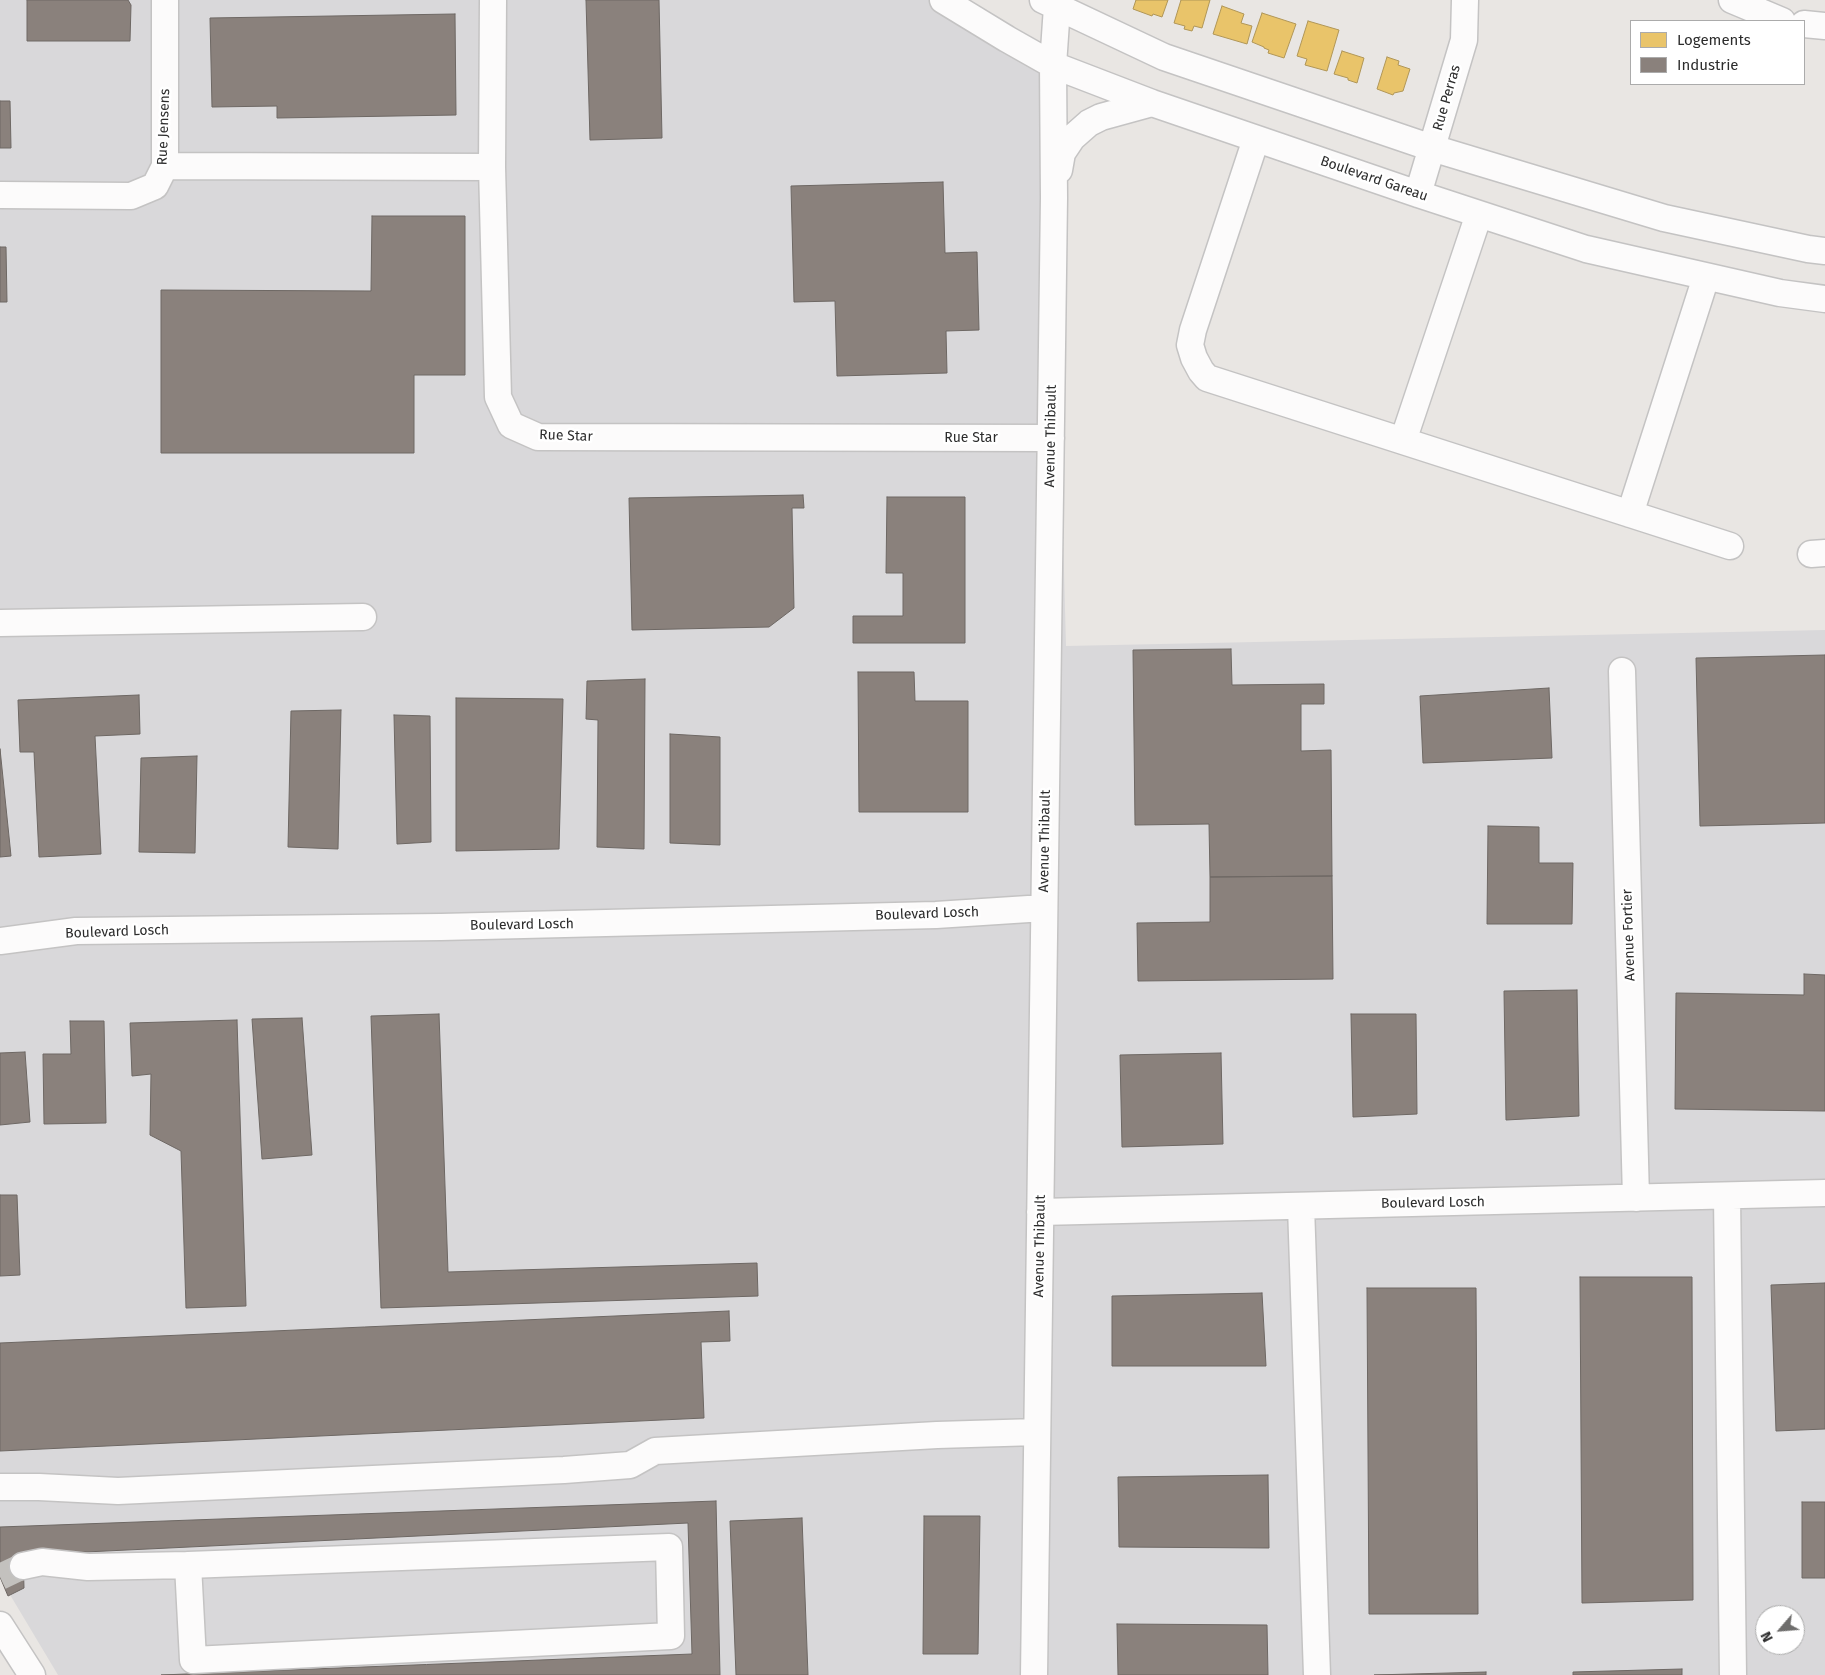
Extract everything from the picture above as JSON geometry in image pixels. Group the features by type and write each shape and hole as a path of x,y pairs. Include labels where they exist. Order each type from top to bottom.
{"street":[{"name":"Rue Jensens","path":"0,195 131,196 155,186 165,166 164,0"},
{"name":"Rue Star","path":"493,0 492,167 498,397 511,425 538,438 1051,438"},
{"name":"Boulevard Gareau","path":"943,0 1052,65 1152,103 1418,194 1586,249 1780,293 1825,299"},
{"name":"Rue Perras","path":"1418,194 1464,40 1465,0"},
{"path":"1732,0 1780,20"},
{"path":"1053,2 1164,57 1432,148 1664,218 1808,250 1825,251"},
{"name":"Avenue Thibault","path":"1034,1675 1054,198 1053,2"},
{"path":"1805,24 1825,26"},
{"path":"1054,198 1062,153 1072,138 1089,123 1101,117 1152,103"},
{"path":"1256,139 1193,330 1190,345 1194,358 1207,378 1730,546"},
{"path":"165,166 492,167"},
{"path":"1403,441 1479,214"},
{"path":"1630,514 1706,276"},
{"path":"0,623 363,617"},
{"name":"Avenue Fortier","path":"1622,671 1636,1198"},
{"name":"Boulevard Losch","path":"0,941 76,931 441,927 936,915 1044,908"},
{"name":"Boulevard Losch","path":"1040,1212 1825,1193"},
{"path":"1727,1196 1733,1675"},
{"path":"1301,1206 1318,1675"},
{"path":"0,1487 127,1491 564,1470 630,1465 655,1452 928,1436 1037,1432"},
{"path":"23,1566 42,1562 88,1567 188,1565 669,1547 672,1636 193,1660 188,1565"},
{"path":"0,1625 32,1675"}],"shaded area":[{"path":"0,0 934,0 1053,70 1054,198 1066,646 1825,630 1825,1675 58,1675 0,1578"}],"building: Logements":[{"path":"1136,0 1168,0 1162,17 1153,14 1152,16 1133,9"},
{"path":"1181,0 1210,0 1202,28 1194,26 1192,31 1184,29 1185,26 1174,23"},
{"path":"1222,6 1244,14 1241,23 1252,26 1247,44 1213,34"},
{"path":"1262,13 1296,24 1284,58 1268,53 1269,50 1252,42"},
{"path":"1308,21 1339,30 1327,71 1305,65 1307,59 1297,56"},
{"path":"1342,51 1364,58 1357,83 1334,74"},
{"path":"1387,57 1399,61 1398,65 1410,69 1403,91 1393,95 1377,89"}],"building: Industrie":[{"path":"27,0 128,0 131,5 130,41 27,41"},
{"path":"586,0 659,0 662,138 590,140"},
{"path":"455,14 456,115 277,118 277,106 212,107 210,18"},
{"path":"0,101 10,101 11,148 0,148"},
{"path":"943,182 945,253 977,252 979,330 946,331 947,373 837,376 835,301 794,302 791,186"},
{"path":"372,216 465,216 465,375 414,375 414,453 161,453 161,290 371,291"},
{"path":"0,247 6,247 7,302 0,302"},
{"path":"803,495 804,508 792,508 794,608 769,627 632,630 629,498"},
{"path":"887,497 965,497 965,643 853,643 853,616 903,616 903,573 886,573"},
{"path":"1231,649 1232,685 1324,684 1324,704 1301,704 1301,751 1331,750 1332,876 1210,877 1209,824 1135,825 1133,650"},
{"path":"1825,655 1825,823 1700,826 1696,658"},
{"path":"858,672 914,672 915,701 968,701 968,812 859,812"},
{"path":"645,679 644,849 597,847 598,720 586,719 587,681"},
{"path":"1549,688 1552,758 1423,763 1420,696"},
{"path":"139,695 140,734 95,736 101,854 39,857 34,752 20,752 18,700"},
{"path":"456,698 563,699 559,849 456,851"},
{"path":"341,710 338,849 288,847 291,711"},
{"path":"394,715 430,716 431,842 397,844"},
{"path":"670,734 720,737 720,845 670,843"},
{"path":"0,749 11,856 0,857"},
{"path":"197,756 195,853 139,852 141,758"},
{"path":"1488,826 1539,827 1539,863 1573,863 1572,924 1487,924"},
{"path":"1332,876 1333,979 1138,981 1137,923 1210,922 1210,877"},
{"path":"1804,974 1825,975 1825,1111 1675,1109 1676,993 1804,995"},
{"path":"1577,990 1579,1116 1506,1120 1504,991"},
{"path":"439,1014 448,1272 757,1263 758,1296 381,1308 371,1016"},
{"path":"1351,1014 1416,1014 1417,1114 1353,1117"},
{"path":"302,1018 312,1155 262,1159 252,1019"},
{"path":"237,1020 246,1306 186,1308 181,1151 150,1135 151,1074 132,1076 130,1023"},
{"path":"70,1021 104,1021 106,1123 44,1124 43,1054 71,1054"},
{"path":"25,1052 30,1122 0,1125 0,1053"},
{"path":"1221,1053 1223,1144 1122,1147 1120,1055"},
{"path":"0,1195 17,1195 20,1275 0,1276"},
{"path":"1580,1277 1692,1277 1693,1600 1582,1603"},
{"path":"1825,1283 1825,1429 1776,1431 1771,1285"},
{"path":"1367,1288 1476,1288 1478,1614 1369,1614"},
{"path":"1262,1293 1266,1366 1112,1366 1112,1296"},
{"path":"729,1311 730,1341 701,1342 704,1418 0,1451 0,1343"},
{"path":"1268,1475 1269,1548 1119,1547 1118,1477"},
{"path":"716,1501 720,1675 161,1675 692,1654 688,1523 23,1555 24,1588 8,1596 0,1577 0,1527"},
{"path":"1802,1502 1825,1502 1825,1578 1802,1578"},
{"path":"924,1516 980,1516 978,1654 923,1654"},
{"path":"802,1518 808,1675 736,1675 730,1521"},
{"path":"1117,1624 1267,1625 1268,1675 1118,1675"},
{"path":"1682,1669 1682,1675 1573,1675 1573,1672"},
{"path":"1486,1672 1486,1675 1374,1675"}],"tunnel":[{"path":"0,1577 23,1566"}]}
